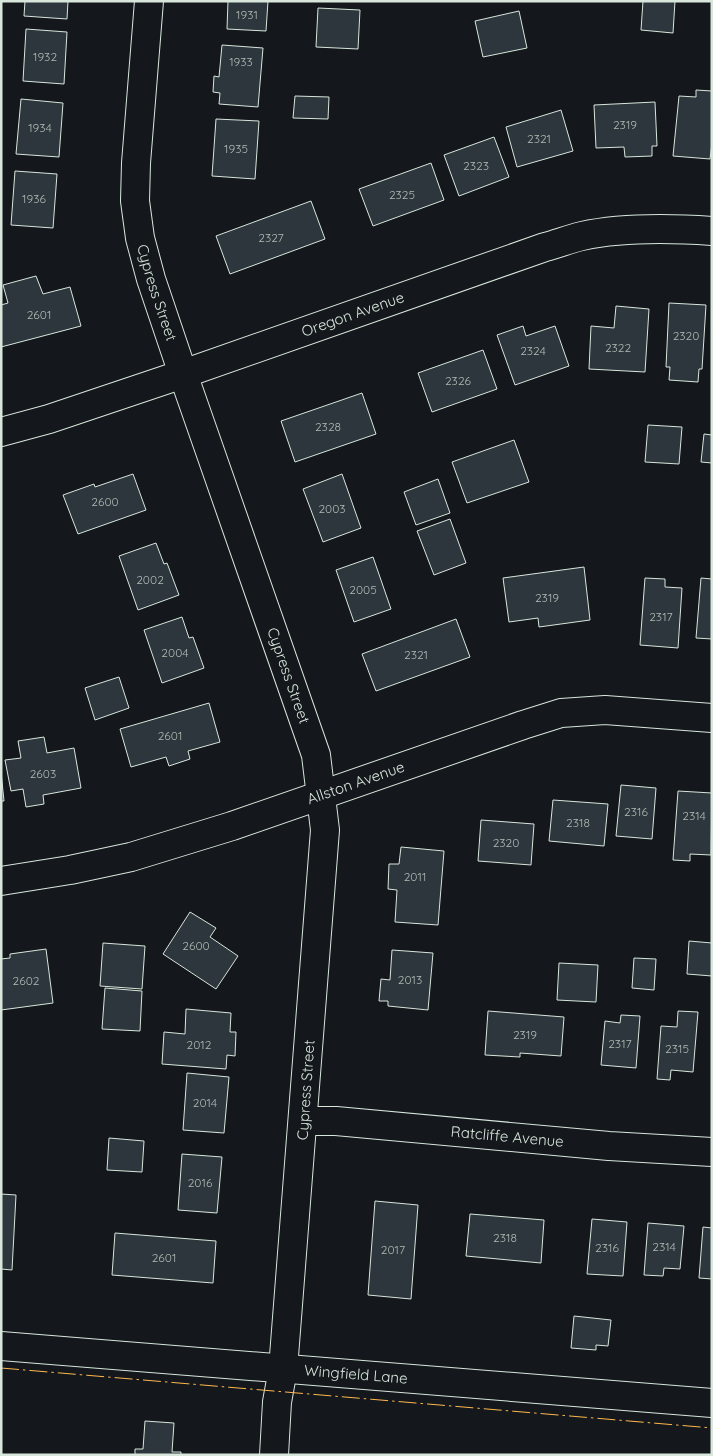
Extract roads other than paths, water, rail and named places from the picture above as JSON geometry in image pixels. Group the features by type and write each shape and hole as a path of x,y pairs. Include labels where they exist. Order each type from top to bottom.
{"street":[{"name":"Cypress Street","path":"149,1 136,164 136,201 140,238 151,279 183,374 316,755 325,830 284,1369 277,1402 274,1455"},
{"name":"Oregon Avenue","path":"1,432 49,419 183,374 545,247 582,236 628,230 712,231"},
{"name":"Allston Avenue","path":"1,881 70,870 131,857 232,826 561,713 604,710 712,718"},
{"name":"Ratcliffe Avenue","path":"303,1121 336,1121 610,1146 712,1152"},
{"name":"Wingfield Lane","path":"1,1346 712,1403"}]}
